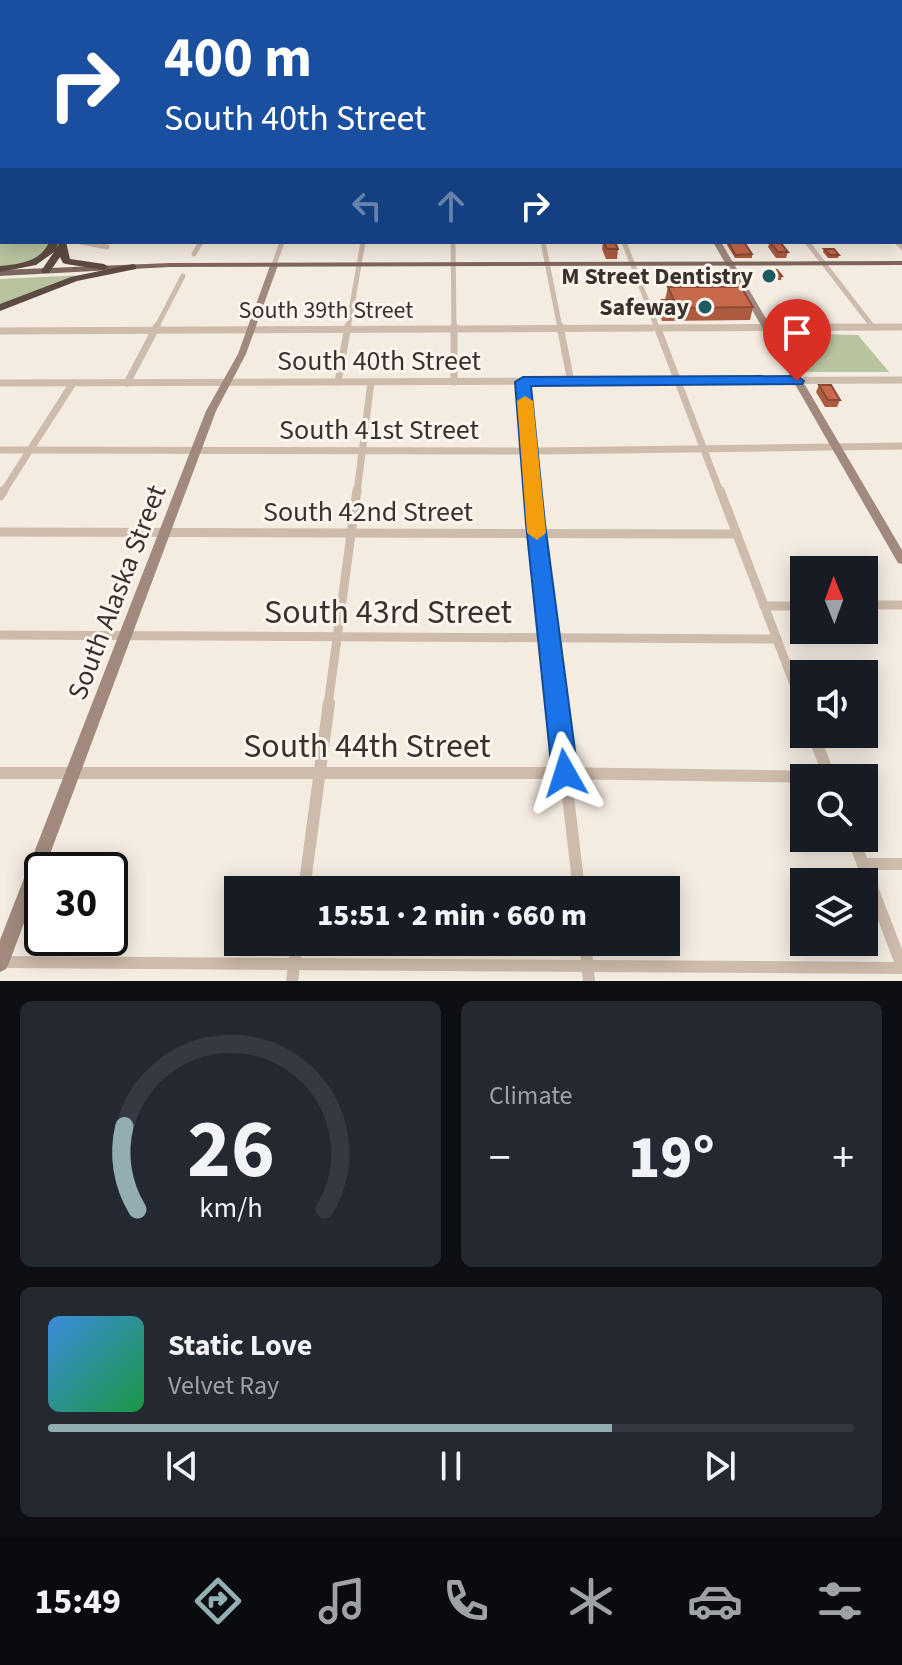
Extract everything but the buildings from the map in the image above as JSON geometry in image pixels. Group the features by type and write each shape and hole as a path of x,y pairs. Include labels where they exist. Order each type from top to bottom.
{"highway":[{"path":"0,271 41,258 59,244"},
{"path":"60,244 63,255 70,263 133,267"},
{"path":"46,271 60,244"},
{"path":"0,308 74,279 133,267"}],"main road":[{"path":"0,271 274,265 902,263"}],"street":[{"path":"194,254 200,244"},
{"name":"South Alaska Street","path":"0,962 197,451 225,383 240,359 281,244"},
{"path":"338,382 363,244"},
{"path":"453,244 454,382"},
{"path":"543,244 571,382"},
{"path":"625,244 790,673"},
{"path":"718,244 902,560"},
{"path":"809,244 873,327"},
{"path":"127,383 183,276"},
{"name":"South 39th Street","path":"0,331 902,327"},
{"name":"South 40th Street","path":"0,383 902,380"},
{"path":"306,876 371,382"},
{"path":"523,382 537,533 577,876"},
{"path":"0,496 73,383"},
{"name":"South 41st Street","path":"0,450 529,451 902,446"},
{"name":"South 42nd Street","path":"0,532 737,534"},
{"path":"878,605 902,605"},
{"path":"764,606 790,606"},
{"name":"South 43rd Street","path":"0,635 777,639"},
{"name":"South 44th Street","path":"0,773 565,773 790,777"},
{"path":"0,962 902,967 858,852"},
{"path":"863,864 902,864"},
{"path":"292,981 295,956"},
{"path":"586,956 589,981"}],"green space":[{"path":"0,244 48,244 35,258 0,267"},
{"path":"84,275 0,305 0,279"},
{"path":"780,333 858,335 889,372 806,372"}],"slow traffic":[{"path":"525,401 537,533"}],"place":[{"name":"M Street Dentistry","path":"769,276"},
{"name":"Safeway","path":"705,307"}],"route":[{"path":"565,773 523,382 797,381"}]}
